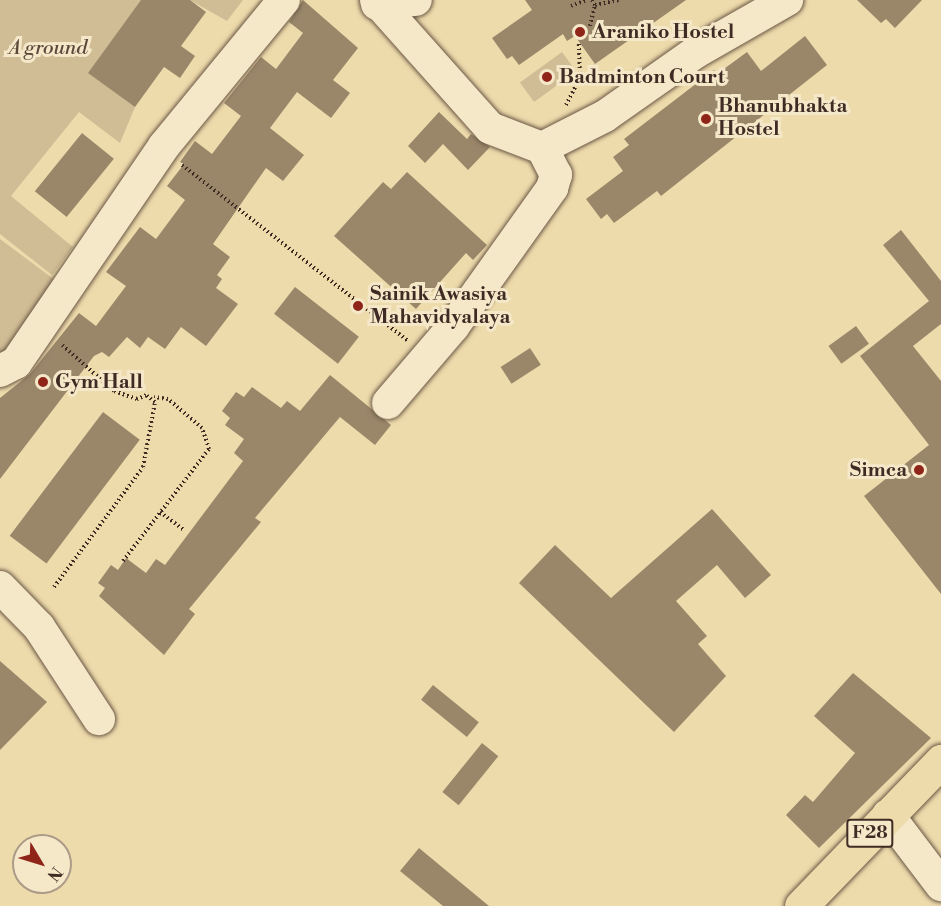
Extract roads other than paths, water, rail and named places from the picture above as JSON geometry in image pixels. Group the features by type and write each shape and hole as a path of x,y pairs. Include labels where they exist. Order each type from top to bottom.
{"main road":[{"name":"F28","path":"801,906 941,762"}],"street":[{"path":"0,371 16,363 164,146 284,0"},
{"path":"377,2 416,0"},
{"path":"543,148 573,134 788,0"},
{"path":"377,2 490,128 543,148 556,175 552,188 428,356 388,403"},
{"path":"703,75 737,32"},
{"path":"0,587 39,627 99,719"},
{"path":"888,815 941,885"}],"place":[{"name":"Araniko Hostel","path":"580,32"},
{"name":"Badminton Court","path":"547,77"},
{"name":"Bhanubhakta Hostel","path":"706,119"},
{"name":"Sainik Awasiya Mahavidyalaya","path":"358,306"},
{"name":"Gym Hall","path":"43,382"},
{"name":"Simca","path":"919,470"}],"park label":[{"name":"A ground","path":"48,48"}]}
